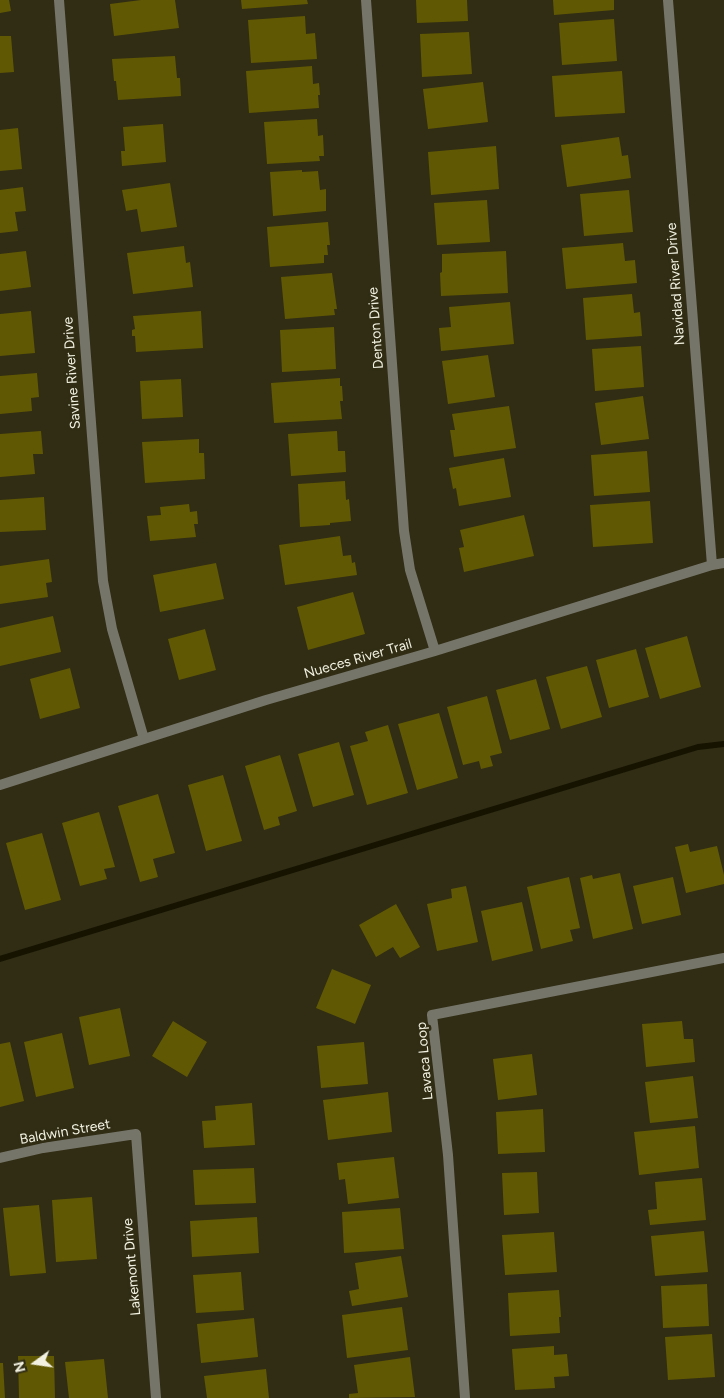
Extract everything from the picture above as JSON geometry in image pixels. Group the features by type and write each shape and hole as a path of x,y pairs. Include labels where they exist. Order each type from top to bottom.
{"street":[{"name":"Savine River Drive","path":"58,0 103,581 112,630 144,739"},
{"name":"Denton Drive","path":"366,0 404,531 410,570 435,651"},
{"name":"Navidad River Drive","path":"668,0 712,565"},
{"name":"Nueces River Trail","path":"0,785 266,700 435,651 712,565 724,563"},
{"name":"Lavaca Loop","path":"465,1398 448,1156 432,1015 724,958"},
{"name":"Baldwin Street","path":"0,1158 43,1148 136,1134"},
{"name":"Lakemont Drive","path":"136,1134 156,1398"}],"building":[{"path":"0,0 9,0 11,11 0,13"},
{"path":"141,0 175,0 179,28 114,36 110,4"},
{"path":"241,0 307,0 308,4 242,9"},
{"path":"416,0 467,0 468,21 417,23"},
{"path":"553,0 614,0 614,10 554,15"},
{"path":"305,16 306,34 315,33 317,59 251,63 248,20"},
{"path":"614,19 617,61 562,65 559,23"},
{"path":"469,32 472,74 422,77 420,34"},
{"path":"0,36 11,36 14,72 0,73"},
{"path":"175,56 177,78 180,78 181,96 118,100 112,59"},
{"path":"312,66 313,84 319,83 319,108 249,113 246,71"},
{"path":"622,71 625,113 555,117 552,76"},
{"path":"483,82 488,122 428,129 423,89"},
{"path":"317,119 318,136 323,135 324,156 319,156 320,161 267,164 264,122"},
{"path":"163,124 166,162 122,166 121,151 125,151 123,127"},
{"path":"18,128 22,169 0,171 0,130"},
{"path":"619,137 622,156 628,155 631,178 567,187 561,145"},
{"path":"496,146 499,189 431,195 428,152"},
{"path":"302,170 302,172 318,171 320,190 326,189 326,211 273,216 270,172"},
{"path":"170,183 177,227 141,232 137,209 126,211 122,190"},
{"path":"23,187 26,211 15,212 18,231 0,233 0,190"},
{"path":"629,190 633,232 584,236 580,194"},
{"path":"487,200 490,242 437,245 434,203"},
{"path":"328,222 330,245 327,245 328,255 324,255 324,263 270,267 267,227"},
{"path":"623,243 625,261 635,260 637,283 566,289 562,248"},
{"path":"184,246 186,263 190,262 193,287 133,294 127,253"},
{"path":"26,251 31,287 0,291 0,254"},
{"path":"506,251 508,293 441,296 440,273 442,272 442,254"},
{"path":"332,273 337,309 334,309 335,315 285,319 281,277"},
{"path":"632,294 634,313 640,312 642,336 586,340 583,298"},
{"path":"510,302 514,344 441,351 439,328 451,327 449,307"},
{"path":"31,311 35,353 0,356 0,314"},
{"path":"201,311 203,348 136,352 135,336 132,336 132,330 135,329 133,316"},
{"path":"334,327 336,369 282,372 280,330"},
{"path":"641,346 644,387 595,391 592,349"},
{"path":"488,355 495,397 448,404 442,361"},
{"path":"37,373 39,397 31,398 32,411 0,414 0,376"},
{"path":"340,378 343,401 340,401 342,419 274,423 271,383"},
{"path":"181,379 183,417 142,419 140,381"},
{"path":"643,396 649,439 601,445 595,403"},
{"path":"509,406 516,448 454,457 450,430 455,430 452,414"},
{"path":"41,431 43,454 33,454 35,474 0,477 0,434"},
{"path":"337,431 338,451 345,451 346,472 291,476 288,434"},
{"path":"199,439 199,453 204,453 205,479 145,483 142,442"},
{"path":"647,451 650,492 594,496 591,455"},
{"path":"504,458 511,497 459,506 456,488 453,489 449,468"},
{"path":"345,481 346,500 349,499 351,521 330,523 330,525 300,527 298,484"},
{"path":"44,497 46,530 0,532 0,500"},
{"path":"650,501 653,543 593,547 590,505"},
{"path":"189,504 190,512 197,511 198,524 194,524 196,537 150,541 147,516 161,515 160,507"},
{"path":"524,515 534,556 464,572 459,548 464,547 460,530"},
{"path":"340,536 343,556 351,555 352,563 355,562 357,575 285,585 279,545"},
{"path":"49,559 52,582 46,583 48,597 0,604 0,566"},
{"path":"216,563 224,599 160,612 153,575"},
{"path":"353,592 365,634 308,650 297,607"},
{"path":"53,616 61,652 0,666 0,628"},
{"path":"205,629 216,670 179,680 168,639"},
{"path":"687,636 701,687 660,699 645,648"},
{"path":"636,649 649,697 609,708 596,660"},
{"path":"587,666 602,717 561,729 546,677"},
{"path":"70,668 80,708 40,719 30,679"},
{"path":"536,679 550,729 510,740 496,690"},
{"path":"487,696 502,753 490,756 493,766 481,769 479,761 463,765 447,707"},
{"path":"439,713 458,778 417,790 398,724"},
{"path":"388,725 408,793 367,805 350,746 368,741 365,732"},
{"path":"339,742 354,795 313,807 298,754"},
{"path":"280,755 297,811 278,817 280,825 264,830 245,766"},
{"path":"223,775 242,841 206,851 188,785"},
{"path":"158,794 175,853 153,859 158,877 140,882 118,806"},
{"path":"99,812 115,867 104,869 107,879 80,886 62,823"},
{"path":"42,833 61,900 25,910 6,843"},
{"path":"688,844 690,852 717,846 724,875 724,884 686,893 675,847"},
{"path":"620,873 633,929 593,939 580,878 592,875 593,879"},
{"path":"569,877 580,928 570,930 573,941 541,949 527,887"},
{"path":"673,877 681,915 642,924 633,886"},
{"path":"466,886 478,942 437,951 427,904 452,898 451,889"},
{"path":"522,902 533,951 492,961 481,911"},
{"path":"396,904 420,947 400,958 393,947 376,957 359,925"},
{"path":"332,969 371,985 355,1024 316,1008"},
{"path":"120,1008 130,1056 89,1065 79,1017"},
{"path":"173,1021 207,1042 187,1077 152,1056"},
{"path":"682,1021 684,1039 693,1039 695,1062 646,1067 642,1024"},
{"path":"62,1033 74,1088 36,1097 24,1042"},
{"path":"10,1042 24,1101 0,1107 0,1044"},
{"path":"364,1042 368,1084 321,1088 317,1046"},
{"path":"532,1054 537,1095 498,1100 493,1059"},
{"path":"693,1076 698,1118 650,1123 645,1082"},
{"path":"388,1092 392,1132 328,1140 323,1100"},
{"path":"252,1103 255,1145 204,1148 202,1121 216,1120 215,1106"},
{"path":"543,1109 545,1152 498,1154 496,1112"},
{"path":"695,1126 699,1168 639,1175 634,1132"},
{"path":"394,1157 399,1198 348,1204 345,1179 339,1180 337,1163"},
{"path":"254,1168 256,1203 195,1205 193,1170"},
{"path":"537,1172 539,1213 504,1215 502,1173"},
{"path":"702,1178 706,1220 650,1225 648,1210 657,1209 655,1182"},
{"path":"92,1197 97,1259 56,1262 52,1200"},
{"path":"39,1205 46,1273 10,1276 3,1208"},
{"path":"400,1208 404,1249 344,1253 342,1212"},
{"path":"257,1217 259,1253 192,1257 190,1221"},
{"path":"704,1231 708,1272 655,1276 651,1236"},
{"path":"554,1232 557,1272 505,1275 502,1235"},
{"path":"401,1256 408,1297 352,1306 349,1291 359,1289 355,1263"},
{"path":"241,1272 244,1310 196,1313 193,1275"},
{"path":"707,1284 709,1326 663,1328 661,1286"},
{"path":"559,1290 560,1333 510,1336 508,1293"},
{"path":"402,1307 408,1350 347,1358 342,1315"},
{"path":"254,1318 258,1357 201,1363 197,1324"},
{"path":"712,1334 715,1377 668,1380 665,1337"},
{"path":"554,1346 554,1355 567,1354 569,1376 554,1377 555,1388 515,1390 512,1349"},
{"path":"18,1356 54,1356 55,1398 19,1398"},
{"path":"410,1357 415,1397 349,1398 349,1394 358,1393 354,1365"},
{"path":"104,1359 108,1398 69,1398 65,1362"},
{"path":"0,1363 3,1363 5,1398 0,1398"},
{"path":"266,1369 269,1398 207,1398 204,1376"}],"waterway":[{"path":"0,959 698,747 724,744"}]}
